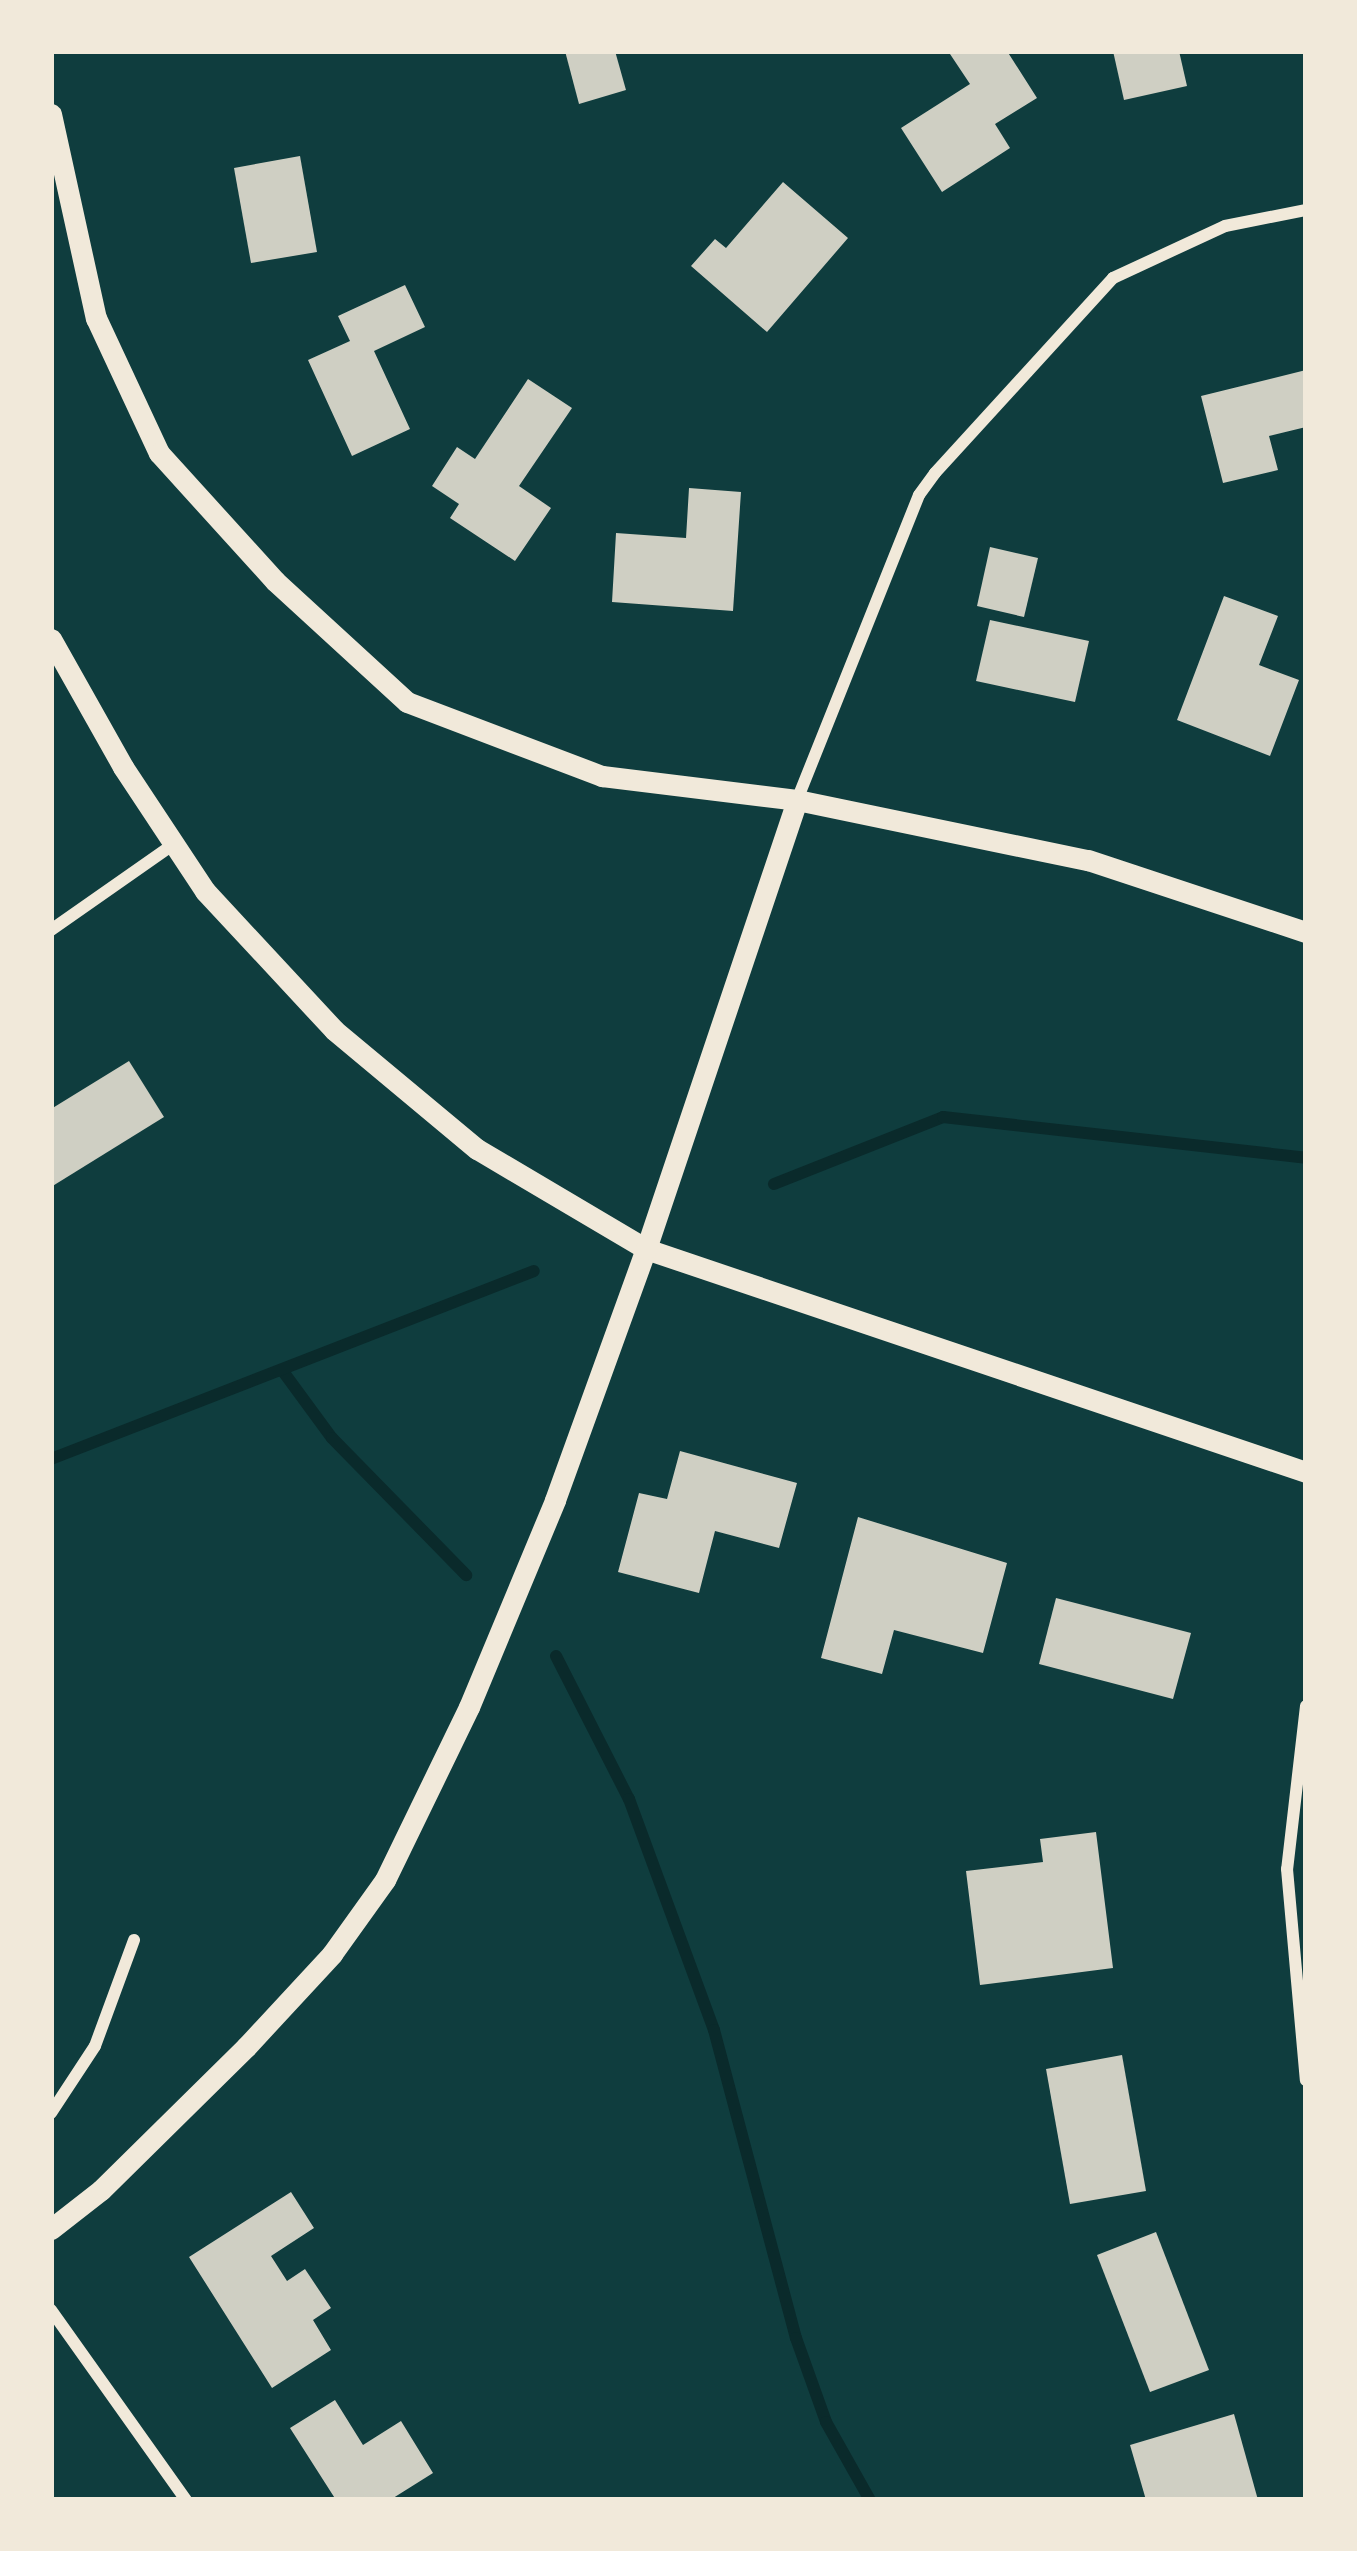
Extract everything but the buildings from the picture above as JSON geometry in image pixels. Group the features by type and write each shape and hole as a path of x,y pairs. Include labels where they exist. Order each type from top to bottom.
{"street":[{"path":"51,114 96,318 159,453 292,597 407,702 602,776 797,800 1088,860 1306,932"},
{"path":"51,2229 101,2190 246,2048 332,1954 385,1880 469,1707 555,1500 646,1249 797,800 920,495 964,439 1114,278 1225,226 1306,210"},
{"path":"51,639 124,767 205,891 334,1030 477,1149 646,1249 1306,1472"},
{"path":"51,930 175,843"},
{"path":"1306,1706 1287,1869 1306,2080"},
{"path":"51,2113 95,2046 134,1940"},
{"path":"51,2310 186,2500"}],"waterway":[{"path":"774,1184 943,1117 1306,1158"},
{"path":"51,1459 534,1271"},
{"path":"282,1370 332,1438 466,1575"},
{"path":"556,1656 629,1799 714,2030 796,2338 826,2422 870,2500"}]}
